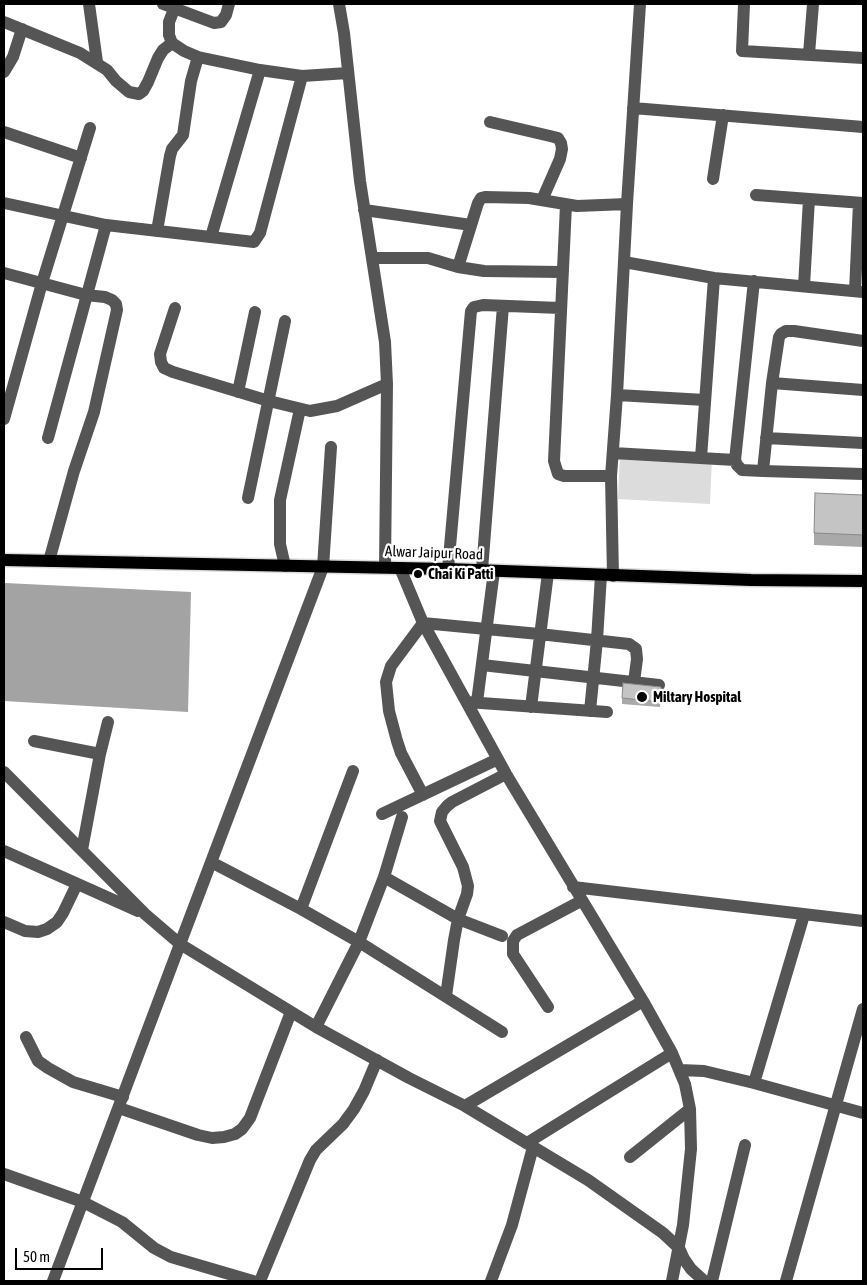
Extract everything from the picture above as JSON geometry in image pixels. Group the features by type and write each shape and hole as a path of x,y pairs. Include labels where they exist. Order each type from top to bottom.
{"main road":[{"name":"Alwar Jaipur Road","path":"4,560 448,568 751,580 863,581"}],"street":[{"path":"89,4 97,62"},
{"path":"228,4 226,15 221,22 214,23 171,5 169,35 172,43 198,57 260,70 302,76 348,73"},
{"path":"339,4 364,210 383,323 387,384 385,567"},
{"path":"590,711 597,640 607,575 611,476 640,4"},
{"path":"744,4 742,51 863,58"},
{"path":"809,54 813,4"},
{"path":"4,22 80,53 97,62 128,92 139,94 148,82 163,50 172,43"},
{"path":"4,72 13,56 22,29"},
{"path":"157,231 170,156 172,149 184,135 192,81 198,57"},
{"path":"211,237 260,70"},
{"path":"4,203 106,225 248,243 254,242 260,233 302,76"},
{"path":"633,108 863,127"},
{"path":"713,179 723,115"},
{"path":"490,122 558,138 562,149 560,159 542,200"},
{"path":"5,411 90,128"},
{"path":"4,132 81,158"},
{"path":"624,262 714,278 859,291 861,203 756,195"},
{"path":"458,267 478,203 485,196 528,198 566,205 627,204"},
{"path":"804,286 809,198"},
{"path":"566,205 554,461 558,474 564,476 611,476"},
{"path":"364,210 471,225"},
{"path":"48,438 106,225"},
{"path":"373,258 428,258 458,267 484,271 562,272"},
{"path":"4,273 112,300 116,304 116,317 94,412 74,471 49,561"},
{"path":"701,458 714,278"},
{"path":"754,281 735,460 737,465 742,470 863,474"},
{"path":"448,568 471,311 478,305 560,308"},
{"path":"472,702 482,665 486,629 503,306"},
{"path":"175,308 160,354 164,368 173,372 269,401 310,410 330,408 387,384"},
{"path":"238,392 255,312"},
{"path":"248,498 285,321"},
{"path":"763,471 772,383 781,334 786,331 794,331 863,341"},
{"path":"772,383 863,390"},
{"path":"617,395 705,400"},
{"path":"285,566 280,544 280,500 300,409"},
{"path":"766,438 863,443"},
{"path":"54,1281 323,567 331,447"},
{"path":"613,454 735,460"},
{"path":"400,568 423,623 472,702 506,774 643,1001 680,1070 690,1109 691,1140 689,1176 679,1248 672,1281"},
{"path":"531,707 548,573"},
{"path":"423,623 628,644 636,649 637,659 634,682"},
{"path":"423,623 391,666 386,682 389,711 399,747 423,795"},
{"path":"482,665 659,685"},
{"path":"472,702 607,712"},
{"path":"82,850 108,722"},
{"path":"34,741 100,754"},
{"path":"382,814 498,759"},
{"path":"301,909 353,771"},
{"path":"4,772 144,914 180,944 316,1027 466,1106 592,1183 663,1233 679,1248 691,1269 704,1281"},
{"path":"446,996 458,920 468,886 463,867 440,821 442,812 452,802 506,774"},
{"path":"316,1027 359,942 384,877 402,817"},
{"path":"4,852 144,914"},
{"path":"211,862 359,942 502,1032"},
{"path":"384,877 458,920 502,936"},
{"path":"4,922 25,931 38,932 47,929 57,922 63,913 77,884"},
{"path":"573,887 863,921"},
{"path":"548,1007 513,954 513,941 517,935 581,901"},
{"path":"754,1083 804,915"},
{"path":"466,1106 643,1001"},
{"path":"786,1281 863,1009"},
{"path":"26,1037 38,1061 73,1082 198,1135 212,1138 224,1137 235,1134 242,1129 250,1118 291,1012"},
{"path":"491,1281 512,1225 530,1145 672,1053"},
{"path":"260,1281 316,1150 343,1124 364,1091 377,1060"},
{"path":"680,1070 704,1071 863,1113"},
{"path":"630,1157 690,1109"},
{"path":"712,1281 745,1145"},
{"path":"4,1174 83,1202 122,1222 154,1248 171,1257 252,1281"}],"shaded area":[{"path":"620,454 712,458 710,504 618,499"},
{"path":"5,583 191,592 188,712 4,701"}],"building":[{"path":"815,493 863,495 863,535 814,533"},
{"path":"623,683 661,687 660,702 622,698"}],"place":[{"name":"Chai Ki Patti","path":"418,574"},
{"name":"Miltary Hospital","path":"642,697"}]}
